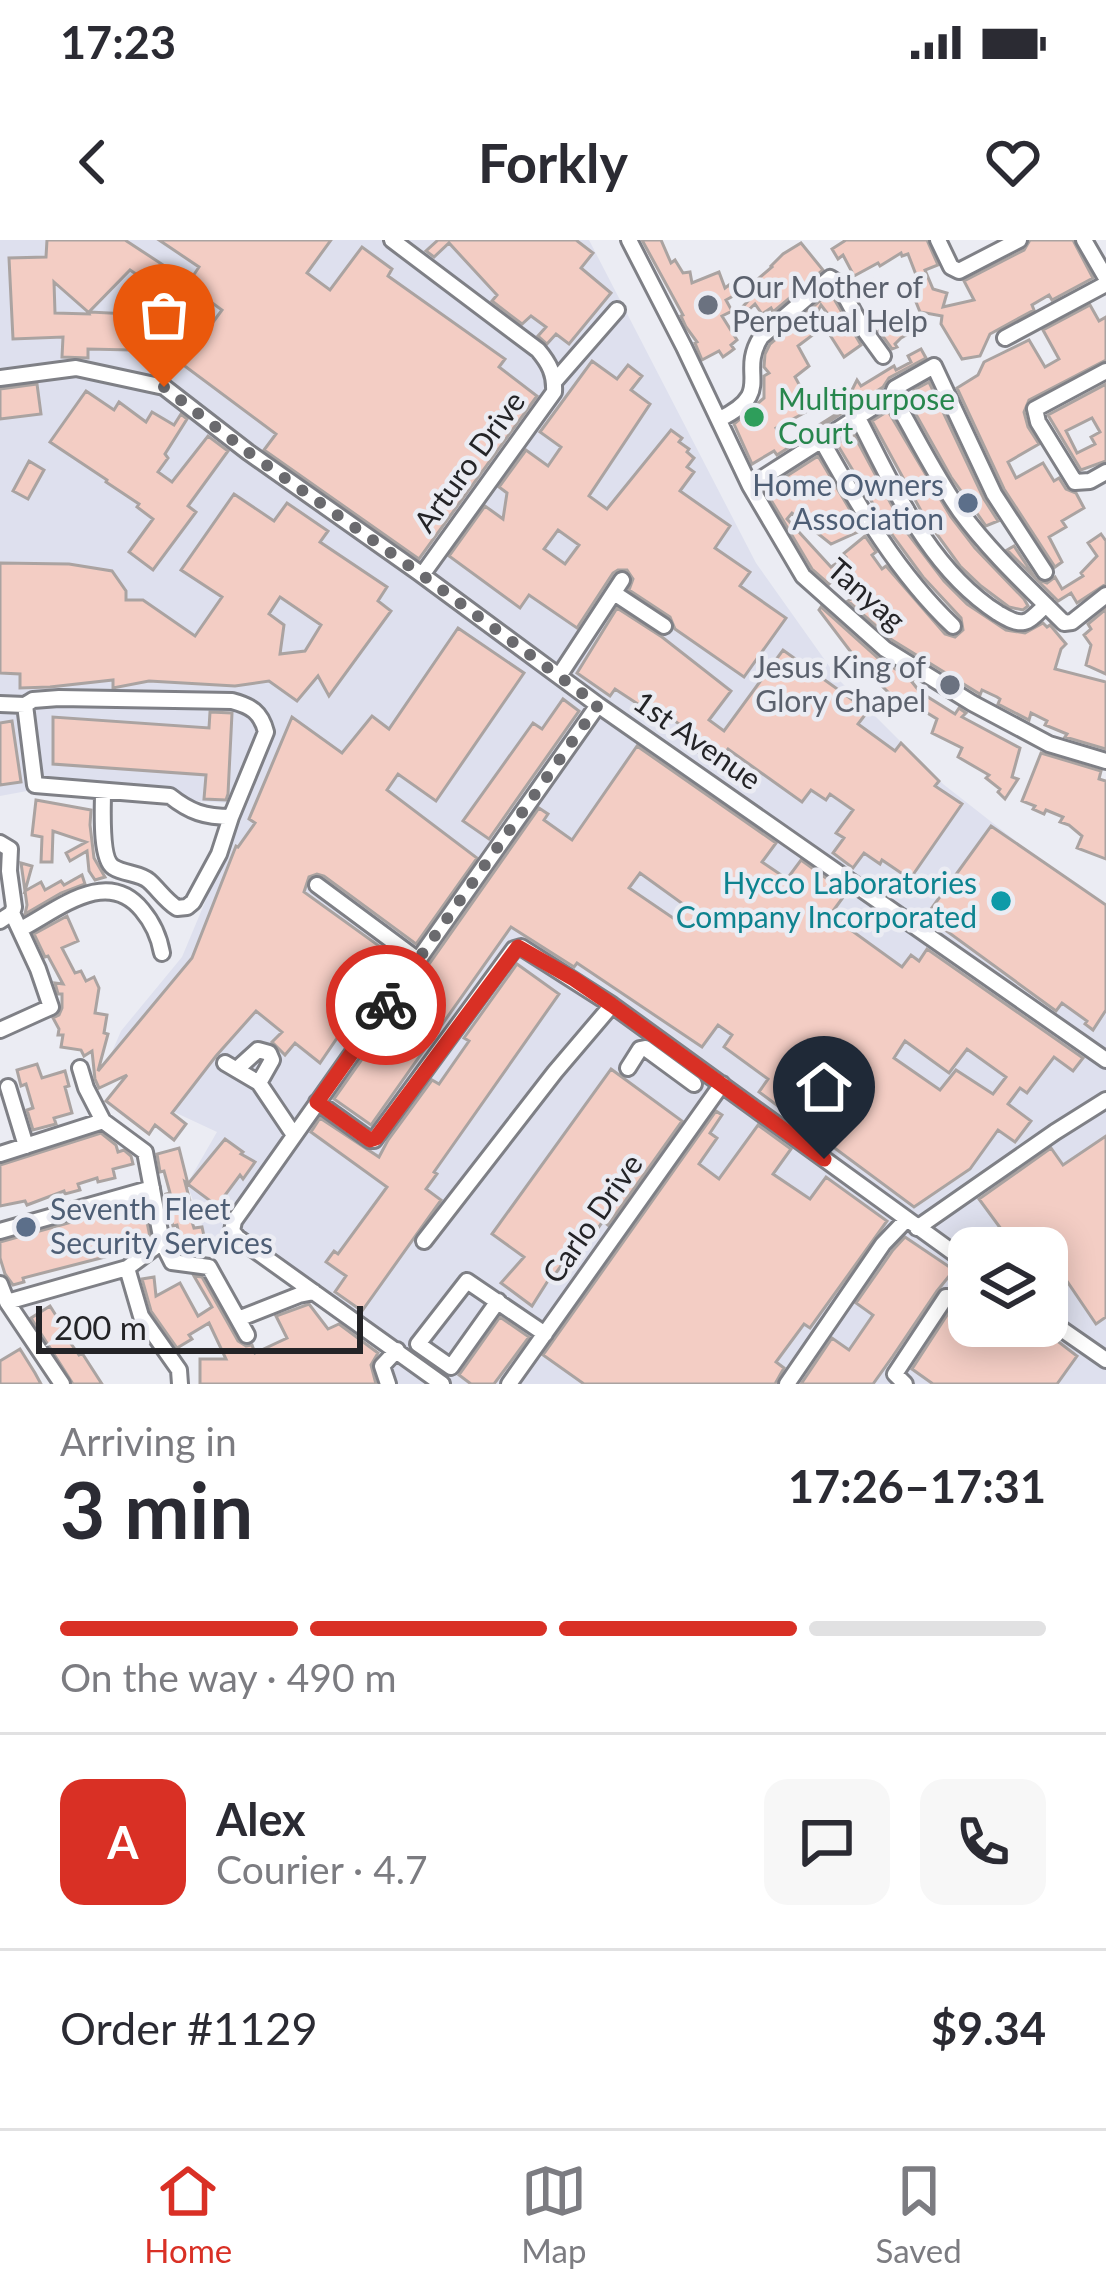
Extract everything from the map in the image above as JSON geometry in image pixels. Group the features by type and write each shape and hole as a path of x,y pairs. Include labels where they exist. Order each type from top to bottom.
{"street":[{"name":"Arturo Drive","path":"392,240 538,350 550,364 555,381 554,392 422,575"},
{"name":"Tanyag","path":"629,240 752,490 803,576 885,649 972,703 1049,744 1106,761"},
{"path":"938,240 951,267 959,272 1019,240"},
{"path":"1005,338 1106,281 1084,240"},
{"path":"720,419 745,404 753,392 753,358 761,337 830,278 838,283 883,356"},
{"path":"555,381 617,310"},
{"path":"752,490 892,395 895,388 934,366 986,479 1045,572"},
{"name":"1st Avenue","path":"0,378 76,368 164,387 598,705 1106,1060"},
{"path":"1106,371 1035,409 1038,422 1075,482 1106,472"},
{"path":"892,395 959,509 1046,605 1068,624 1106,595"},
{"path":"857,416 909,514 970,595 1021,623 1046,605"},
{"path":"822,441 905,574 953,626"},
{"path":"559,676 618,586 664,626"},
{"path":"0,704 59,698 218,700 249,706 259,714 266,732 219,854 187,907 176,908 147,878 107,861 103,792"},
{"path":"25,705 35,785 170,796 187,810 207,817 231,817"},
{"path":"442,1384 232,1231 234,1221 598,705"},
{"path":"0,843 10,849 6,917 21,929 51,1006 0,1030"},
{"path":"317,885 418,960"},
{"path":"21,929 86,894 126,893 152,922 162,953"},
{"path":"317,1102 374,1140 514,950 521,947 612,1005 948,1249"},
{"path":"424,1240 612,1005"},
{"path":"628,1068 645,1048 694,1084"},
{"path":"259,1083 272,1060 269,1053 258,1050 231,1066 259,1083 294,1135"},
{"path":"80,1068 104,1121 145,1152 162,1242 172,1262 209,1268 247,1335"},
{"name":"Carlo Drive","path":"509,1384 722,1084"},
{"path":"8,1088 26,1146"},
{"path":"787,1384 884,1244 1106,1100"},
{"path":"0,1154 104,1121"},
{"path":"0,1231 152,1188"},
{"path":"7,1302 127,1268 162,1242"},
{"path":"127,1268 141,1316 179,1370 180,1384"},
{"path":"498,1301 451,1367 418,1344 464,1283 470,1282 498,1301 545,1334"},
{"path":"0,1284 62,1384"},
{"path":"238,1318 314,1292"},
{"path":"905,1384 896,1374 948,1297"},
{"path":"1068,1334 1106,1360"},
{"path":"388,1384 382,1366 397,1350"}],"shaded area":[{"path":"0,240 589,240 756,563 839,680 943,784 1106,907 1106,1384 392,1384 385,1369 392,1358 224,1239 211,1250 187,1184 217,1132 142,1097 109,1059 121,1031 182,957 246,804 27,791 0,796"}],"building":[{"path":"47,240 125,240 189,282 199,267 159,240 331,240 307,273 330,290 362,247 392,269 388,276 505,359 499,367 537,396 419,559 264,450 276,434 182,364 222,310 207,299 196,315 130,270 89,312 186,317 186,340 151,339 151,343 132,343 131,350 88,349 88,358 62,357 63,337 13,339 9,258 46,257","holes":["54,282 89,314 55,313"]},
{"path":"438,240 576,240 593,253 581,268 611,293 569,344 556,334 547,344 538,336 546,327 531,316 522,324 492,301 497,295 449,243 434,257 426,251"},
{"path":"642,240 661,240 671,263 675,260 683,273 690,272 692,283 719,272 725,288 729,285 735,295 726,300 732,311 722,316 737,340 731,345 734,349 723,357 719,351 702,360"},
{"path":"846,240 927,240 938,265 925,270 933,289 947,293 943,307 974,300 964,281 1024,250 1030,240 1073,240 1093,278 1032,305 1034,310 990,334 980,356 962,359 941,324 942,316 920,312 912,292 918,280 908,254 854,276 843,255 838,259 832,249"},
{"path":"801,243 823,270 773,312 771,308 762,314 755,304 743,315 739,311 763,284 759,278"},
{"path":"830,292 861,345 844,357 828,332 837,326 821,305 812,322 818,331 798,346 809,366 795,377 806,397 815,393 821,404 776,428 786,446 849,406 846,402 857,380 861,386 894,366 896,370 921,349 926,358 777,455 774,451 752,464 734,424 764,398 764,376 769,373 764,367 765,354 770,344"},
{"path":"1090,305 1099,321 1106,317 1106,360 1029,400 1024,412 1039,444 1008,462 1016,478 1043,463 1054,481 1059,478 1066,489 1076,493 1084,508 1062,521 1066,527 1049,537 1062,562 1055,567 1004,489 957,388 978,375 984,362 1029,340 1045,367 1059,359 1043,330"},
{"path":"891,320 896,329 909,320 915,330 892,349 879,331"},
{"path":"592,361 617,379 628,365 642,376 631,390 650,404 589,496 607,509 671,430 682,438 679,442 694,458 687,467 694,472 680,491 730,526 715,548 750,572 740,586 786,618 744,677 629,590 633,579 627,570 613,573 577,628 529,595 520,608 449,556 485,506 503,519 507,493 499,487 526,450 548,466 561,447 540,432","holes":["558,530 579,545 565,564 544,549"]},
{"path":"929,382 998,521 986,526 951,477 909,402 917,398 914,390"},
{"path":"37,384 41,414 0,419 0,389"},
{"path":"1106,384 1106,461 1081,470 1048,415","holes":["1092,418 1100,432 1091,437 1095,444 1077,453 1066,431"]},
{"path":"86,391 114,410 119,402 146,422 152,412 174,425 181,414 187,419 158,472 172,482 208,436 228,451 188,506 196,512 153,570 129,552 153,519 107,480 50,442"},
{"path":"888,411 951,517 1024,599 1028,606 1023,610 1009,607 981,586 925,518 872,421"},
{"path":"853,433 905,530 967,604 1006,630 1025,633 1043,623 1050,625 1066,644 1055,669 1106,682 1106,749 1065,737 1067,734 1031,713 1029,720 982,690 980,695 892,640 848,601 856,596 841,573 829,584 812,569 765,490 818,456 862,530 831,544 792,513 787,519 831,567 865,536 882,569 886,566 945,634 955,637 963,630 961,618 890,532 837,444"},
{"path":"29,461 44,470 28,499 13,491"},
{"path":"234,494 274,521 287,503 328,531 320,542 387,587 378,601 391,611 329,696 318,676 297,701 269,681 235,686 149,681 113,688 113,680 20,688 20,674 0,673 0,563 69,564 112,571 126,591 126,600 143,600 195,636 222,597 181,570","holes":["280,597 321,625 305,651 280,654 284,625 269,614"]},
{"path":"1101,534 1106,541 1106,584 1077,603 1071,593 1058,601 1036,579 1047,583 1055,577 1062,589 1083,576 1097,556 1088,543"},
{"path":"1014,546 1036,579 1007,550"},
{"path":"821,607 878,658 913,680 920,692 955,714 959,708 966,713 962,717 1020,748 1012,777 1018,779 1005,799 986,778 989,775 958,757 962,748 932,733 937,719 911,703 906,710 860,664"},
{"path":"617,608 731,691 709,720 724,731 783,650 868,711 858,724 895,751 901,743 939,781 935,786 962,804 910,879 864,853 853,868 833,853 844,838 836,833 853,810 830,794 826,800 811,790 802,802 728,749 716,765 696,751 703,741 654,706 650,712 615,689 610,696 577,673"},
{"path":"1106,609 1106,674 1086,665 1091,645 1084,635 1091,629 1088,624"},
{"path":"458,628 524,673 436,801 398,774 387,790 477,858 416,944 324,876 309,877 304,892 393,956 320,1063 295,1043 285,1055 272,1042 282,1032 256,1011 172,1113 186,1124 174,1140 155,1125 149,1134 106,1101 127,1075 99,1088 92,1051 84,1056 81,1050 61,1047 63,1035 58,1035 53,1018 62,1008 62,994 55,983 63,984 34,934 67,916 78,941 62,948 75,973 81,971 86,981 94,977 99,988 95,1013 107,1015 104,1033 108,1034 98,1071 192,958 236,846 255,823 249,819 292,717 342,753 372,716 389,729"},
{"path":"563,699 579,711 489,839 463,821 533,723 542,729"},
{"path":"210,712 232,713 226,800 204,799 206,775 53,764 53,717 209,728"},
{"path":"12,721 21,782 0,785 0,723"},
{"path":"637,746 776,843 762,862 787,879 801,860 833,883 830,886 844,896 830,915 902,967 911,955 919,961 927,949 1083,1058 1073,1071 1054,1057 1027,1093 1020,1088 1008,1104 1031,1121 1015,1142 998,1130 970,1169 914,1207 759,1092 768,1079 724,1047 732,1035 718,1025 702,1047 577,963 574,967 511,927 371,1125 334,1099 539,808 548,814 544,820 572,840","holes":["640,873 683,904 673,918 629,888","905,1041 949,1073 967,1049 1006,1077 993,1094 956,1070 940,1090 894,1058"]},
{"path":"1041,753 1101,771 1099,779 1106,781 1106,859 1077,848 1082,836 1060,822 1063,817 1046,810 1044,814 1022,801"},
{"path":"36,800 91,810 94,858 105,877 95,880 87,851 70,861 66,853 86,842 53,831 52,862 41,862 42,837 32,835"},
{"path":"991,826 1106,905 1106,1010 1093,1030 1062,1003 1056,1011 926,916"},
{"path":"21,863 32,866 25,891"},
{"path":"82,875 85,884 25,914 25,891 41,882 45,890 61,881 64,885"},
{"path":"517,964 559,994 434,1172 426,1189 441,1200 362,1311 335,1292 346,1276 326,1262 334,1251 338,1254 387,1187 311,1132 320,1118 379,1157 432,1080 439,1084 469,1041 464,1038"},
{"path":"37,1064 42,1078 65,1071 72,1113 54,1118 56,1124 33,1130 27,1110 33,1108 17,1070"},
{"path":"611,1069 682,1121 608,1225 603,1221 590,1240 578,1232 566,1249 571,1252 532,1306 501,1283 524,1257 492,1234"},
{"path":"716,1111 722,1115 710,1133 717,1138 699,1164 719,1179 758,1125 791,1149 773,1174 810,1199 826,1177 887,1221 810,1328 804,1324 776,1362 784,1368 775,1384 584,1384 543,1355"},
{"path":"101,1133 118,1152 124,1150 131,1156 133,1164 113,1169 115,1178 98,1182 97,1178 78,1184 80,1190 27,1205 25,1201 0,1206 0,1165"},
{"path":"1106,1136 1106,1317 1096,1324 1068,1283 1068,1227 1000,1227 979,1199 1051,1148 1063,1165"},
{"path":"225,1139 255,1162 217,1206 185,1182 194,1228 202,1227 206,1245 183,1251 169,1213 166,1194 170,1193 157,1154 179,1148 188,1184"},
{"path":"143,1202 150,1237 142,1243 13,1285 5,1274 0,1242"},
{"path":"905,1237 948,1266 948,1277 873,1384 801,1384 832,1338 849,1350 873,1315 856,1303"},
{"path":"194,1276 202,1277 238,1341 252,1345 255,1353 287,1338 276,1316 309,1304 328,1329 339,1324 378,1353 371,1365 376,1384 200,1384 200,1359 226,1359 209,1323 177,1348 151,1311 142,1279 154,1277 156,1296 180,1283 198,1316 212,1307"},
{"path":"50,1306 67,1338 102,1384 73,1384 31,1318"},
{"path":"948,1314 948,1347 1065,1347 1077,1356 1057,1384 933,1384 912,1369"},
{"path":"500,1317 529,1337 494,1384 471,1384 459,1375"},
{"path":"20,1349 41,1384 0,1384 0,1361"}],"way so far":[{"path":"164,387 598,705 386,1005"}],"place":[{"name":"Our Mother of Perpetual Help","path":"708,305"},
{"name":"Multipurpose Court","path":"754,417"},
{"name":"Home Owners Association","path":"968,503"},
{"name":"Jesus King of Glory Chapel","path":"950,685"},
{"name":"Hycco Laboratories Company Incorporated","path":"1001,901"},
{"name":"Seventh Fleet Security Services","path":"26,1227"}],"route":[{"path":"386,1005 317,1102 370,1140 514,950 521,947 612,1005 824,1159"}]}
